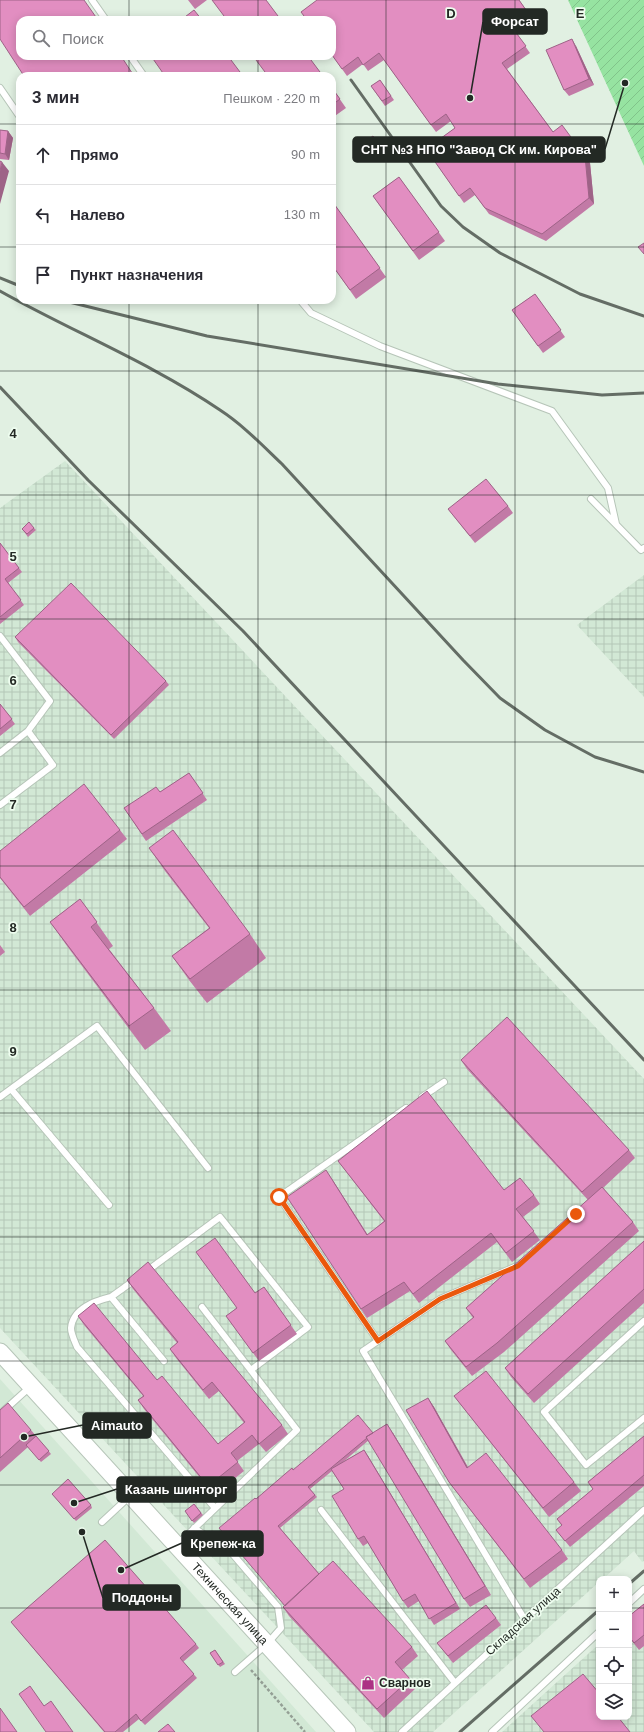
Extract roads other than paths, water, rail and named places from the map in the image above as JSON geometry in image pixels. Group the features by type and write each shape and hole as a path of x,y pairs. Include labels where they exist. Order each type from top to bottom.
{"main road":[{"name":"Техническая улица","path":"0,1352 347,1732"}],"lane":[{"path":"92,0 103,16"},
{"path":"133,60 141,72"},
{"path":"0,88 16,111"},
{"path":"303,304 311,313 380,346 552,411 608,488 616,524"},
{"path":"591,499 641,550 644,548"},
{"path":"0,636 50,701 28,731 0,753"},
{"path":"0,805 53,765 28,731"},
{"path":"0,1097 97,1026 208,1168"},
{"path":"418,1099 444,1082"},
{"path":"11,1089 110,1205"},
{"path":"378,1341 279,1197 412,1104"},
{"path":"215,1508 77,1347 71,1329 75,1315 94,1301 111,1298 220,1217 308,1327 251,1370"},
{"path":"523,1261 518,1266 440,1299 363,1351 525,1620"},
{"path":"111,1298 164,1361"},
{"path":"176,1545 297,1430 202,1307"},
{"path":"644,1320 544,1412 586,1465 644,1418"},
{"path":"0,1414 31,1386"},
{"path":"102,1522 130,1496"},
{"path":"321,1510 455,1683"},
{"name":"Складская улица","path":"402,1732 644,1510"},
{"path":"194,1528 230,1551 278,1607 281,1628 235,1672"},
{"path":"632,1601 644,1589"},
{"path":"492,1732 596,1635"}],"railway":[{"path":"351,80 441,206 463,227 500,253 580,294 644,316"},
{"path":"0,278 16,284"},
{"path":"0,291 16,300"},
{"path":"24,304 167,377 237,422 282,464 500,698 545,730 595,757 644,772"},
{"path":"77,304 207,336 498,384 602,395 644,393"},
{"path":"0,387 88,480 243,631 644,1060"},
{"path":"632,1581 644,1571"},
{"path":"460,1732 597,1612"}],"place":[{"name":"СНТ №3 НПО \"Завод СК им. Кирова\"","path":"625,83"},
{"name":"Форсат","path":"470,98"},
{"name":"Aimauto","path":"24,1437"},
{"name":"Казань шинторг","path":"74,1503"},
{"name":"Поддоны","path":"82,1532"},
{"name":"Крепеж-ка","path":"121,1570"},
{"name":"Сварнов","path":"368,1683"}]}
